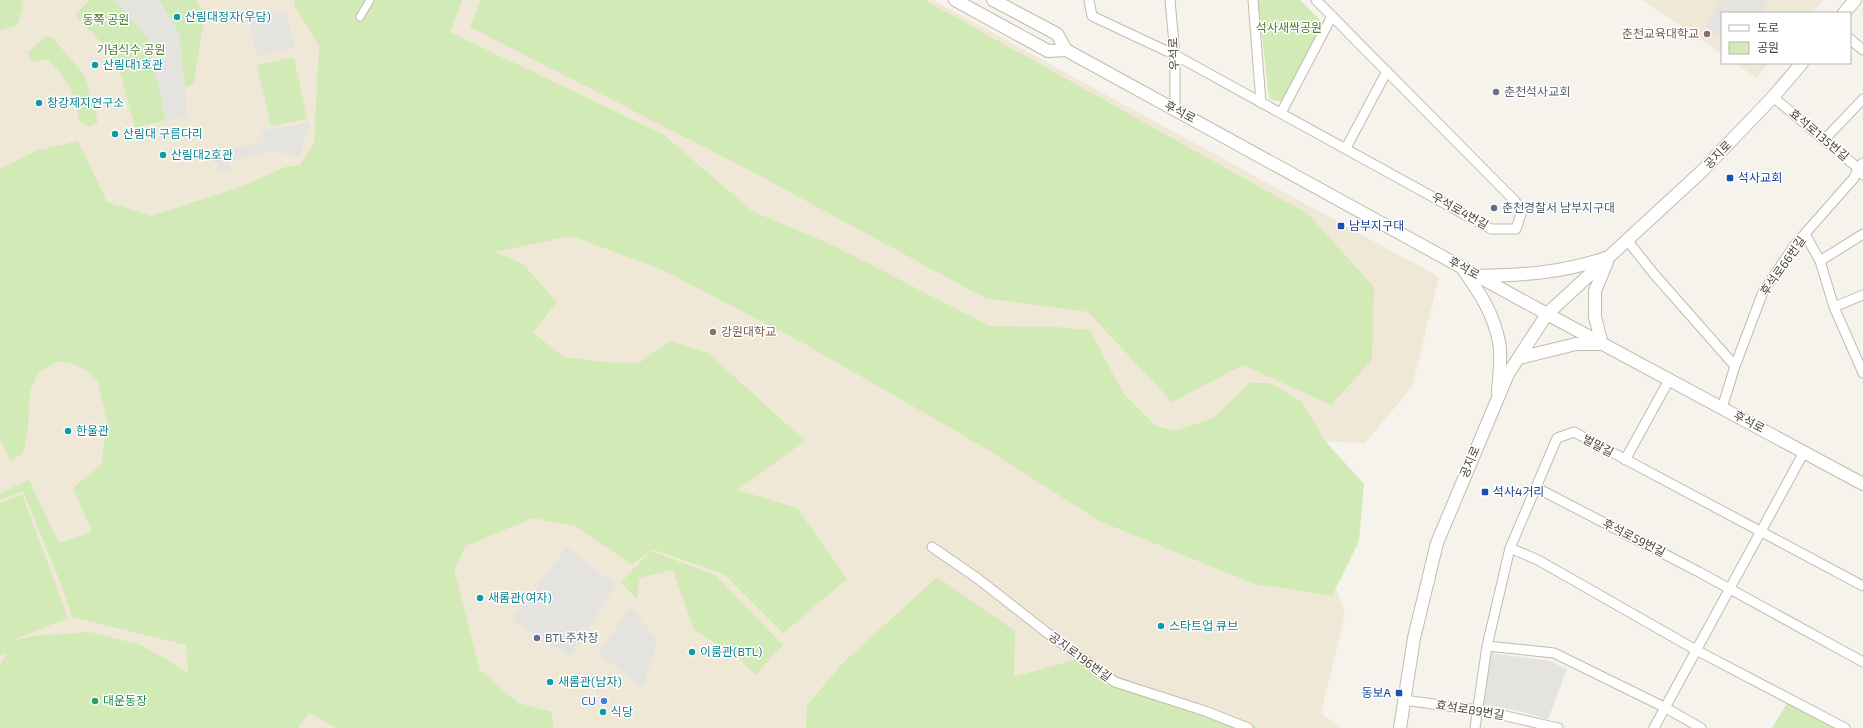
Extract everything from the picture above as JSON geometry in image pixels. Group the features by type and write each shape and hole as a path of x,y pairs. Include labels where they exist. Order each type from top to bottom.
{"street":[{"path":"360,17 370,0"},
{"name":"후석로","path":"955,0 1048,51 1066,50 1602,344 1863,484"},
{"name":"후석로","path":"993,0 1057,34 1066,50"},
{"name":"우석로4번길","path":"1089,0 1092,16 1175,55 1491,229 1516,229 1522,211 1515,202 1316,0"},
{"name":"우석로","path":"1170,0 1175,55 1175,109"},
{"path":"1253,0 1261,103"},
{"path":"1845,12 1855,0"},
{"path":"1281,113 1332,16"},
{"path":"1851,40 1863,50"},
{"name":"공지로","path":"1400,728 1414,638 1437,543 1508,374 1547,314 1701,172 1773,97 1801,64"},
{"path":"1346,148 1387,71"},
{"name":"효석로135번길","path":"1773,97 1861,169"},
{"path":"1824,140 1863,99"},
{"name":"후석로66번길","path":"1722,408 1735,366 1763,292 1794,246 1861,169"},
{"path":"1805,234 1820,261 1834,307 1863,373"},
{"path":"1820,261 1863,234"},
{"path":"1627,240 1654,274 1735,366"},
{"path":"1478,276 1552,272 1576,268 1609,257"},
{"path":"1519,358 1576,344 1602,344 1596,317 1595,291 1609,257"},
{"path":"1461,267 1483,298 1493,321 1499,342 1497,400"},
{"path":"1834,307 1863,295"},
{"path":"1625,460 1669,380"},
{"name":"벌말길","path":"1475,728 1479,710 1487,646 1510,548 1537,488 1557,438 1574,432 1863,586"},
{"path":"1654,728 1664,707 1731,589 1804,452"},
{"name":"후석로59번길","path":"1537,488 1731,589 1863,662"},
{"name":"공지로196번길","path":"932,547 977,578 1046,632 1115,682 1205,711 1248,728"},
{"path":"1510,548 1538,560 1696,650 1845,728"},
{"path":"1487,646 1554,653 1664,707 1701,728"},
{"name":"효석로89번길","path":"1404,700 1479,710 1558,728"}],"shaded area":[{"name":"강원대학교","path":"0,0 933,0 1439,277 1412,387 1365,443 1311,441 1328,565 1345,614 1321,713 1341,728 1162,728 1047,705 1010,728 0,728"},
{"path":"114,0 159,0 179,34 188,117 166,120 147,37"},
{"name":"춘천교육대학교","path":"1643,0 1823,0 1813,12 1721,12 1721,53"},
{"path":"1721,0 1769,0 1762,12 1721,12 1721,36 1705,27"},
{"path":"287,12 294,48 256,56 249,18"},
{"path":"1736,64 1768,64 1756,78"},
{"path":"311,122 299,157 274,151 229,161 230,170 218,173 214,152 264,142 262,131"},
{"path":"567,547 616,585 571,657 512,620"},
{"path":"630,607 658,640 643,687 598,655"},
{"path":"1490,653 1550,661 1567,669 1548,719 1516,710 1482,704"}],"green space":[{"path":"0,0 21,0 23,7 17,25 0,30"},
{"path":"89,0 114,0 147,37 166,120 135,128 121,75 111,53 75,15"},
{"path":"159,0 195,0 205,12 194,83 185,88 179,34"},
{"path":"295,0 462,0 450,32 664,135 752,211 830,244 990,326 1055,327 1090,330 1123,393 1156,426 1176,431 1213,418 1250,383 1270,383 1302,402 1325,441 1364,484 1359,541 1332,596 1255,584 1099,521 985,448 803,343 663,270 571,236 495,252 523,264 557,302 533,333 564,357 602,362 639,363 670,341 708,353 805,441 737,490 797,508 847,579 783,633 724,574 652,549 632,565 575,526 533,518 466,546 454,570 480,670 518,703 552,712 553,728 337,728 309,713 298,728 0,728 0,665 7,653 0,655 0,503 22,494 68,618 10,641 34,636 90,632 138,644 170,661 188,674 186,645 72,617 61,584 23,491 0,500 0,493 29,480 59,543 92,532 73,488 101,465 107,421 98,381 85,370 73,364 60,361 38,372 30,392 28,428 23,454 10,461 0,438 0,169 36,151 78,141 107,202 151,216 241,187 285,167 300,165 314,144 319,46 294,5"},
{"path":"481,0 925,0 1308,214 1374,287 1372,360 1331,405 1243,365 1172,402 1088,312 985,298 751,171 470,27"},
{"name":"석사새싹공원","path":"1258,0 1300,0 1323,23 1282,102 1269,99"},
{"path":"46,36 53,38 85,76 98,122 89,127 79,121 75,102 69,87 48,59 32,62 28,52"},
{"path":"294,57 307,119 271,126 257,65"},
{"path":"651,551 715,575 783,645 755,675 738,657 694,630 673,570 639,578 637,599 621,582"},
{"path":"937,577 1015,631 1014,677 1084,657 1117,676 1260,728 806,728 807,705 842,664"},
{"path":"1788,702 1836,728 1772,728"}],"place":[{"name":"산림대정자(우담)","path":"177,17"},
{"name":"춘천교육대학교","path":"1707,34"},
{"name":"산림대1호관","path":"95,65"},
{"name":"춘천석사교회","path":"1496,92"},
{"name":"창강제지연구소","path":"39,103"},
{"name":"산림대 구름다리","path":"115,134"},
{"name":"산림대2호관","path":"163,155"},
{"name":"석사교회","path":"1730,178"},
{"name":"춘천경찰서 남부지구대","path":"1494,208"},
{"name":"남부지구대","path":"1341,226"},
{"name":"강원대학교","path":"713,332"},
{"name":"한울관","path":"68,431"},
{"name":"석사4거리","path":"1485,492"},
{"name":"새롬관(여자)","path":"480,598"},
{"name":"스타트업 큐브","path":"1161,626"},
{"name":"BTL주차장","path":"537,638"},
{"name":"이룸관(BTL)","path":"692,652"},
{"name":"새롬관(남자)","path":"550,682"},
{"name":"동보A","path":"1399,693"},
{"name":"대운동장","path":"95,701"},
{"name":"CU","path":"604,701"},
{"name":"식당","path":"603,712"}],"park label":[{"name":"동쪽 공원","path":"106,20"},
{"name":"기념식수 공원","path":"131,50"}]}
